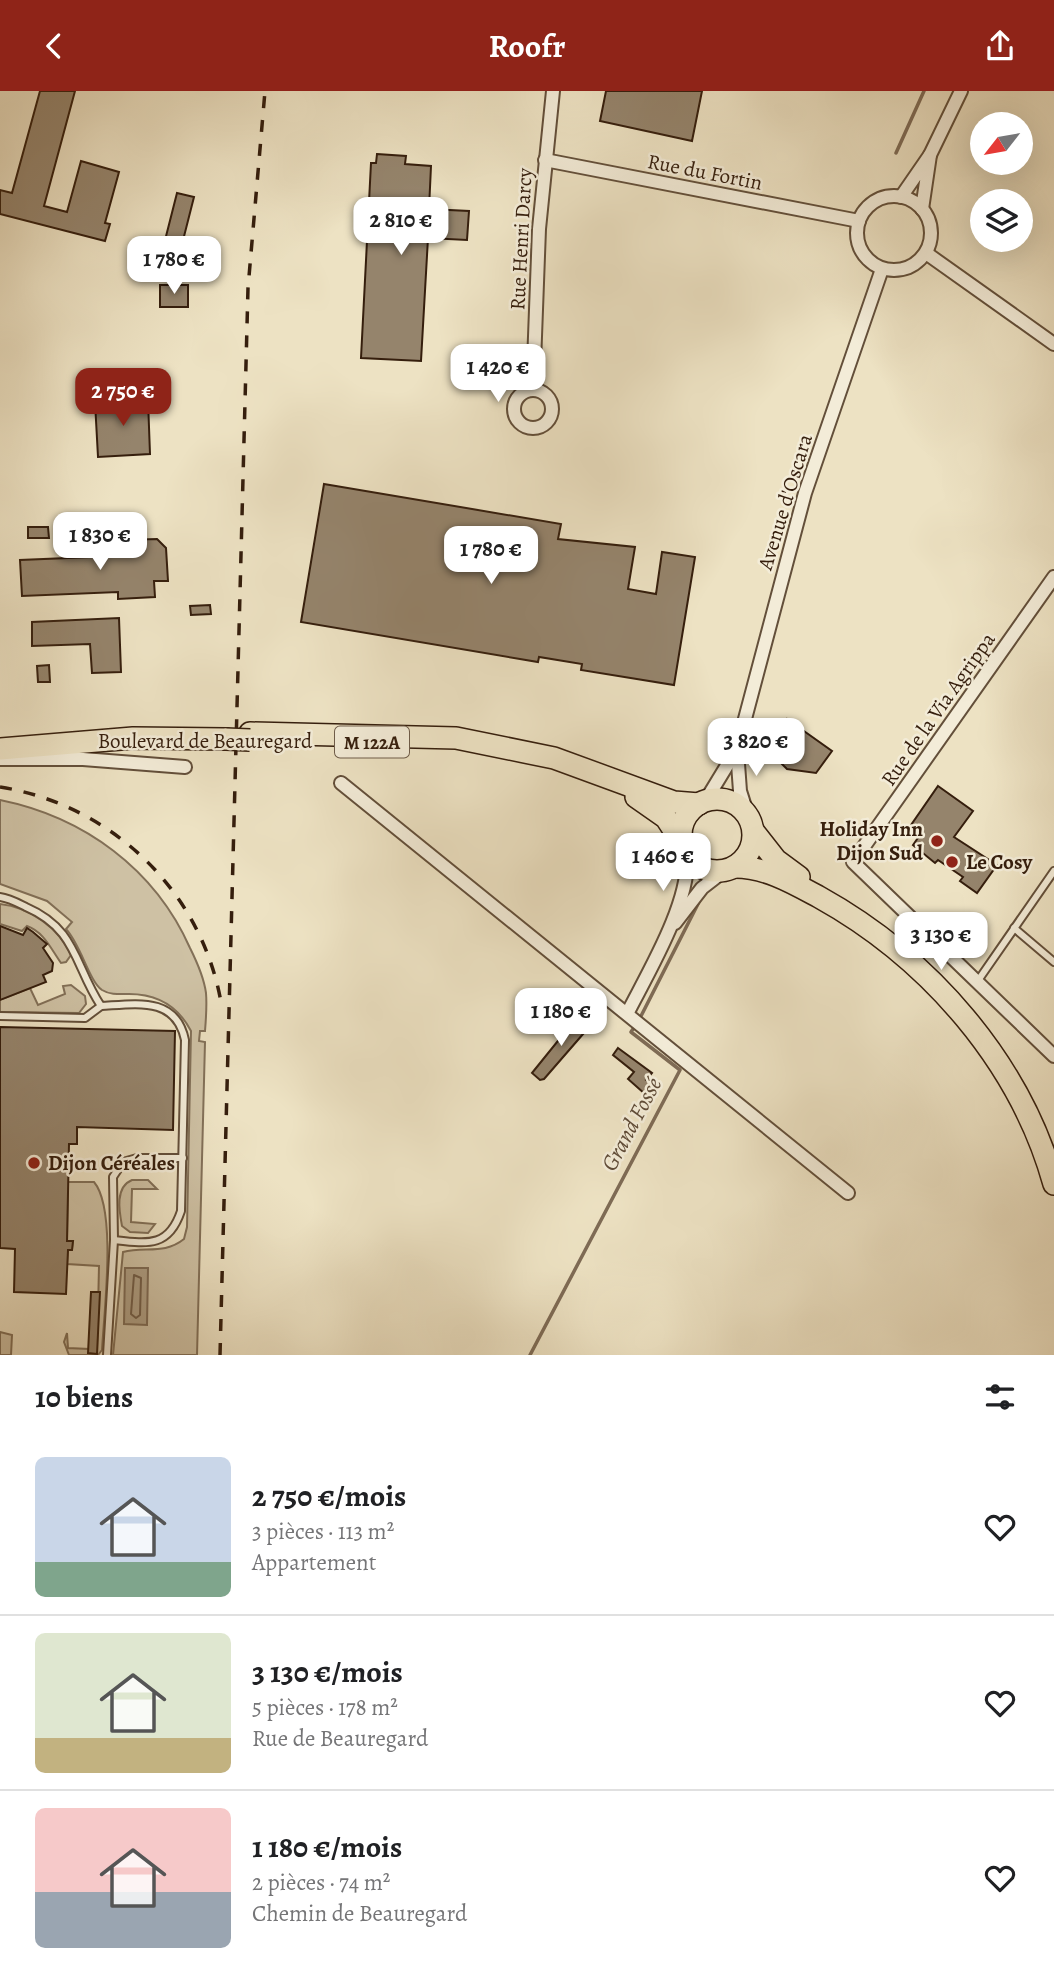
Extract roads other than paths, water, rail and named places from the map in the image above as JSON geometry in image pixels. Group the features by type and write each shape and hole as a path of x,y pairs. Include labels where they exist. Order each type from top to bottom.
{"main road":[{"name":"Boulevard de Beauregard","path":"0,743 133,731 226,736"},
{"name":"Boulevard de Beauregard","path":"0,749 133,738 226,736 430,743 493,748"},
{"name":"M 122A","path":"493,748 575,764 674,802 703,802"},
{"name":"M 122A","path":"493,748 555,766 633,795 666,818 684,848"},
{"path":"1054,1159 1023,1089 1002,1054 961,1003 912,954 876,925 783,866 761,845 750,823 728,800 703,802 683,823 684,848 705,869 765,871 823,899 882,938 930,981 970,1024 1005,1072 1030,1117 1054,1184"},
{"path":"729,869 749,853 750,823"}],"street":[{"name":"Rue Henri Darcy","path":"533,390 545,160 553,91"},
{"path":"901,197 930,155 961,91"},
{"path":"922,209 901,197 877,200 867,207 859,222 857,238 866,258 882,269 907,269 926,253 931,231 922,209 930,155"},
{"name":"Rue du Fortin","path":"545,160 859,222"},
{"path":"926,253 1054,344"},
{"name":"Avenue d'Oscara","path":"703,802 737,749 805,493 882,269"},
{"name":"Rue de la Via Agrippa","path":"976,983 853,862 1054,577"},
{"name":"Avenue d'Oscara","path":"737,749 740,791 750,823"},
{"path":"0,759 83,759 185,767"},
{"path":"341,783 848,1192"},
{"path":"628,1012 667,935 685,883 684,848"},
{"path":"667,935 697,893 729,869"},
{"path":"976,983 1054,1056"}],"lane":[{"path":"976,983 1054,871"},
{"path":"0,897 44,915 66,934 80,960 89,987 101,1006"},
{"path":"1014,928 1054,962"},
{"path":"0,1016 85,1018 101,1006 148,1003 167,1011 182,1025 185,1040 181,1211 175,1229 164,1238 139,1243 114,1240"},
{"path":"107,1355 114,1240 113,1177 123,1163 137,1159 183,1159"}],"water":[{"path":"125,1268 148,1268 147,1325 124,1324"}],"waterway":[{"name":"Grand Fossé","path":"896,153 924,91"},
{"name":"Grand Fossé","path":"639,1020 699,902"},
{"name":"Grand Fossé","path":"530,1355 680,1070 631,1032 635,1026"}],"railway":[{"path":"220,1355 248,288 265,91"},
{"path":"0,787 41,797 80,813 115,835 147,861 174,892 196,927 212,966 222,1008"}],"place":[{"name":"Holiday Inn Dijon Sud","path":"937,841"},
{"name":"Le Cosy","path":"952,862"},
{"name":"Dijon Céréales","path":"34,1163"}]}
